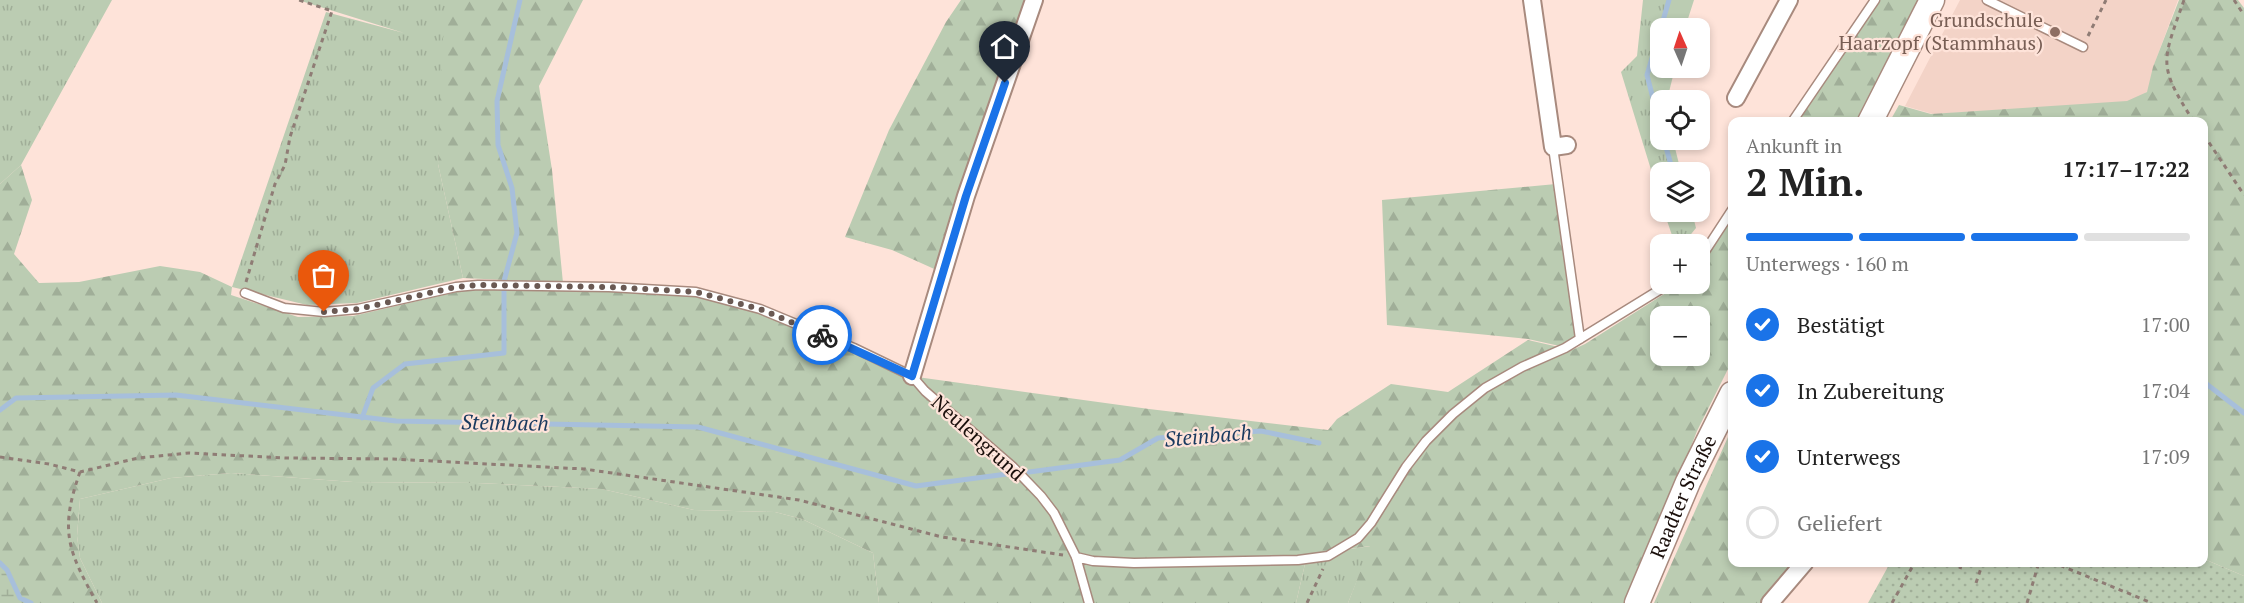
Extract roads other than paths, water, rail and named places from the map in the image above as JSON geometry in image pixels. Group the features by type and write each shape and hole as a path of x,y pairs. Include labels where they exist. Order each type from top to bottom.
{"main road":[{"path":"1873,117 1932,0"},
{"name":"Raadter Straße","path":"1637,603 1688,482 1728,402"}],"street":[{"path":"912,376 966,196 1034,0"},
{"path":"1532,0 1560,146"},
{"path":"1736,98 1789,0"},
{"path":"1770,603 1801,567"}],"lane":[{"path":"1795,117 1875,0"},
{"path":"1987,0 2083,47"},
{"path":"1560,146 1580,339"},
{"path":"1710,244 1728,216"},
{"name":"Neulengrund","path":"244,293 284,308 324,312 358,309 456,287 519,285 696,292 760,309 854,348 912,376 925,391 1013,467 1041,496 1054,513 1076,558 1089,603"},
{"path":"1076,558 1134,563 1298,560 1328,556 1358,538 1371,523 1406,467 1426,441 1453,414 1485,388 1580,339 1653,294"}],"waterway":[{"path":"362,418 373,388 405,364 504,353 504,281 517,233 512,188 498,145 497,101 520,0"},
{"path":"1651,90 1647,75 1669,0"},
{"path":"1667,150 1670,162"},
{"name":"Steinbach","path":"2208,385 2244,413"},
{"name":"Steinbach","path":"0,410 16,398 176,395 396,421 698,427 916,486 1007,474"},
{"name":"Steinbach","path":"1029,472 1120,460 1158,438 1261,431 1319,443"},
{"path":"0,563 7,570 20,598 31,603"}],"place":[{"name":"Grundschule Haarzopf (Stammhaus)","path":"2055,32"}]}
